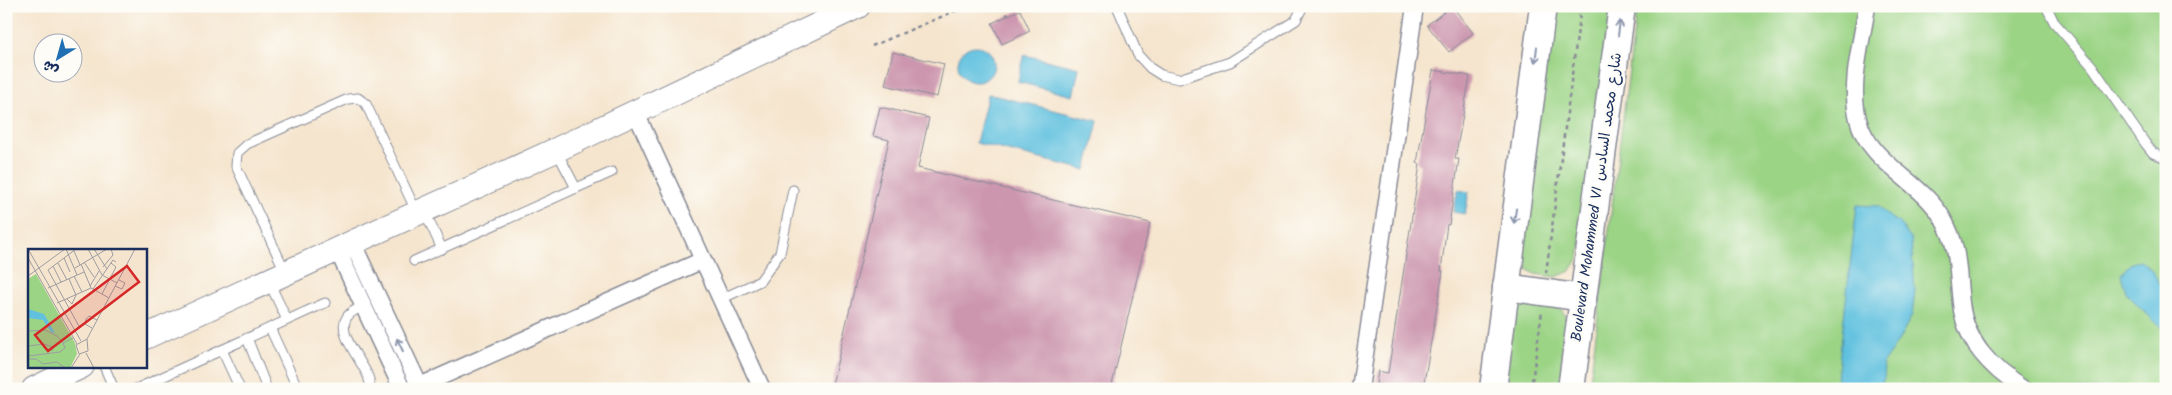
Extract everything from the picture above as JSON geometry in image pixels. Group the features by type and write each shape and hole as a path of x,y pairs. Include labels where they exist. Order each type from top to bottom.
{"main road":[{"path":"146,337 556,150 858,6"},
{"path":"1493,389 1543,6"},
{"name":"Boulevard Mohammed VI شارع محمد السادس","path":"1571,389 1622,6"},
{"path":"1506,287 1583,298"},
{"path":"34,389 78,368"}],"street":[{"path":"1360,389 1415,6"},
{"path":"1867,6 1857,73 1856,100 1858,120 1869,144 1886,162 1927,196 1942,218 1952,237 1958,259 1961,306 1968,329 1984,357 1993,368 2014,386"},
{"path":"636,111 762,389"},
{"path":"344,245 418,388 703,260"},
{"path":"344,245 363,305 402,389"}],"lane":[{"path":"1117,6 1138,55 1150,68 1161,75 1179,79 1230,62 1296,20 1303,6"},
{"path":"2046,6 2054,22 2092,66 2144,143 2154,153 2166,158"},
{"path":"287,320 277,276 236,166 237,153 248,144 348,99 358,98 366,104 442,249"},
{"path":"556,150 576,188"},
{"path":"414,261 612,172"},
{"path":"721,299 760,281 780,253 793,190"},
{"path":"136,389 324,303"},
{"path":"363,305 347,317 344,325 350,344 370,379 368,389"},
{"path":"270,328 298,389"},
{"path":"247,338 267,389"},
{"path":"222,350 240,389"},
{"path":"105,368 114,389"}],"path":[{"path":"872,46 967,6"},
{"path":"1004,6 1008,16"},
{"path":"1531,389 1581,6"}],"green space":[{"path":"1552,6 1612,6 1579,259 1570,271 1556,277 1535,274 1526,268 1518,253"},
{"path":"1637,6 2166,6 2166,389 1589,389"},
{"path":"1531,301 1551,303 1560,308 1565,317 1568,328 1568,341 1561,389 1500,389 1509,317 1520,304"}],"water":[{"path":"976,46 983,47 989,51 993,57 993,71 989,77 983,81 976,82 969,81 963,77 959,71 958,64 959,57 963,51 969,47"},
{"path":"1024,55 1079,68 1073,96 1018,82"},
{"path":"988,94 1098,121 1086,170 976,143"},
{"path":"1458,190 1469,192 1465,214 1453,212"},
{"path":"1857,205 1878,206 1899,223 1911,239 1915,291 1912,315 1897,343 1882,364 1884,377 1879,389 1814,389 1815,386 1836,388"},
{"path":"2140,260 2157,278 2165,296 2166,330 2154,321 2126,293 2121,274 2130,264"}],"building":[{"path":"1452,6 1473,33 1449,52 1427,25"},
{"path":"1020,10 1030,31 1002,44 992,23"},
{"path":"893,52 944,64 937,97 885,85"},
{"path":"1433,70 1470,76 1455,159 1459,159 1449,225 1447,224 1441,271 1443,271 1423,389 1404,389 1376,384 1378,371 1388,373 1420,164 1417,163"},
{"path":"880,107 929,118 918,168 1150,223 1111,389 831,389 889,140 873,136"}]}
